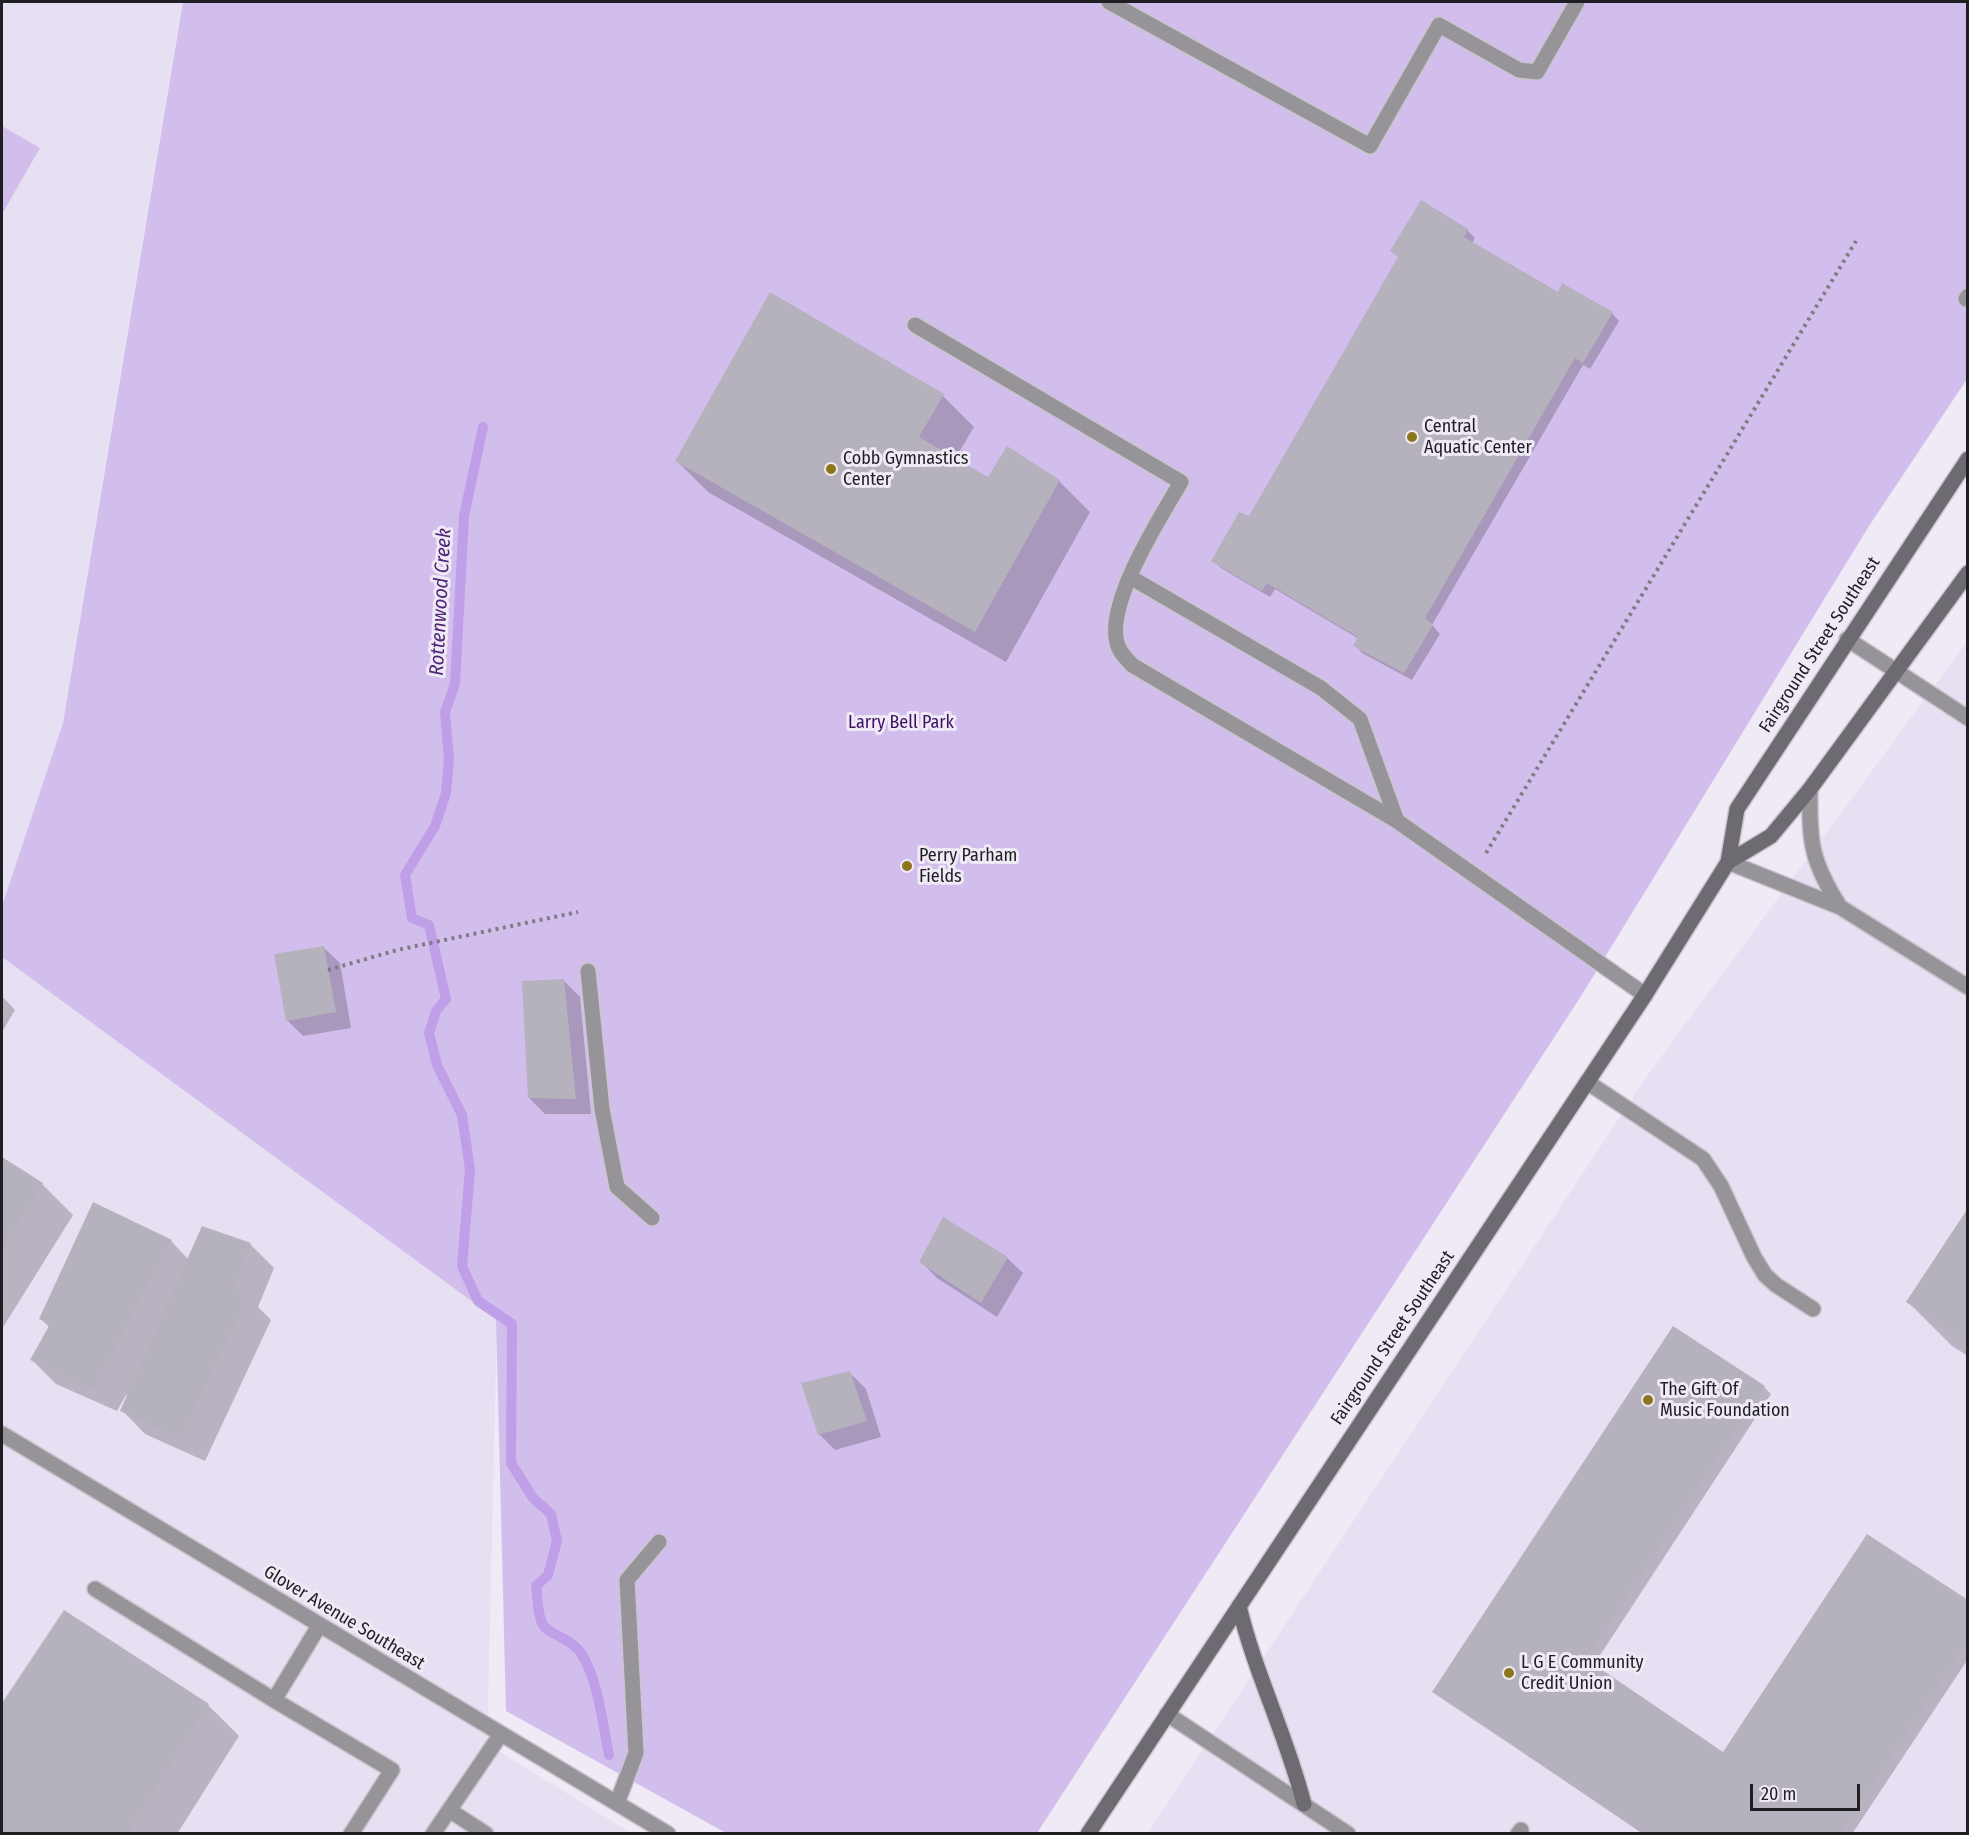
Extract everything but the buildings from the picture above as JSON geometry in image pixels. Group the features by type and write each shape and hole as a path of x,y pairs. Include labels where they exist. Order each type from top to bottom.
{"main road":[{"name":"Fairground Street Southeast","path":"1088,1833 1645,994 1728,862 1737,809 1847,639 1968,459"},
{"name":"Fairground Street Southeast","path":"1728,862 1771,836 1810,789 1968,573"},
{"path":"1239,1606 1255,1662 1295,1766 1304,1804"}],"street":[{"path":"1109,2 1370,146 1439,25 1519,70 1537,72 1578,2"},
{"path":"915,325 1181,482 1130,577 1118,608 1115,627 1117,642 1122,654 1132,665 1397,821 1645,994"},
{"path":"1130,577 1321,688 1360,719 1397,821"},
{"path":"1847,639 1968,718"},
{"path":"1810,789 1809,839 1815,864 1840,907"},
{"path":"1728,862 1840,907 1968,987"},
{"path":"588,971 602,1109 617,1187 652,1218"},
{"path":"1587,1082 1702,1159 1721,1186 1765,1275 1776,1285 1813,1309"},
{"name":"Glover Avenue Southeast","path":"2,1434 668,1833"},
{"path":"617,1803 636,1753 627,1580 659,1542"},
{"path":"95,1589 392,1770 351,1833"},
{"path":"274,1700 319,1626"},
{"path":"1167,1714 1348,1833"},
{"path":"434,1833 501,1734"},
{"path":"449,1810 486,1833"}],"path":[{"path":"1473,874 1856,242"},
{"path":"328,970 397,950 578,912"}],"shaded area":[{"path":"2,2 183,2 63,723 2,906"},
{"path":"1967,642 1967,1833 1147,1834 1647,1076"},
{"path":"2,957 497,1319 487,1744 631,1833 2,1833"}],"green space":[{"name":"Larry Bell Park","path":"183,2 1967,2 1967,379 1869,526 1583,993 1037,1833 726,1833 506,1711 496,1319 2,957 2,906 63,723"},
{"path":"2,126 40,148 2,214"}],"waterway":[{"name":"Rottenwood Creek","path":"483,427 464,516 455,684 445,712 449,759 446,793 435,826 405,875 412,918 429,925 446,999 436,1011 429,1033 437,1065 462,1115 470,1170 462,1266 478,1301 512,1324 511,1463 533,1498 551,1514 557,1541 548,1575 536,1586 539,1615 545,1627 576,1647 587,1664 599,1702 609,1755"}],"place":[{"name":"Central Aquatic Center","path":"1412,437"},
{"name":"Cobb Gymnastics Center","path":"831,469"},
{"name":"Perry Parham Fields","path":"907,866"},
{"name":"The Gift Of Music Foundation","path":"1648,1400"},
{"name":"L G E Community Credit Union","path":"1509,1673"}]}
